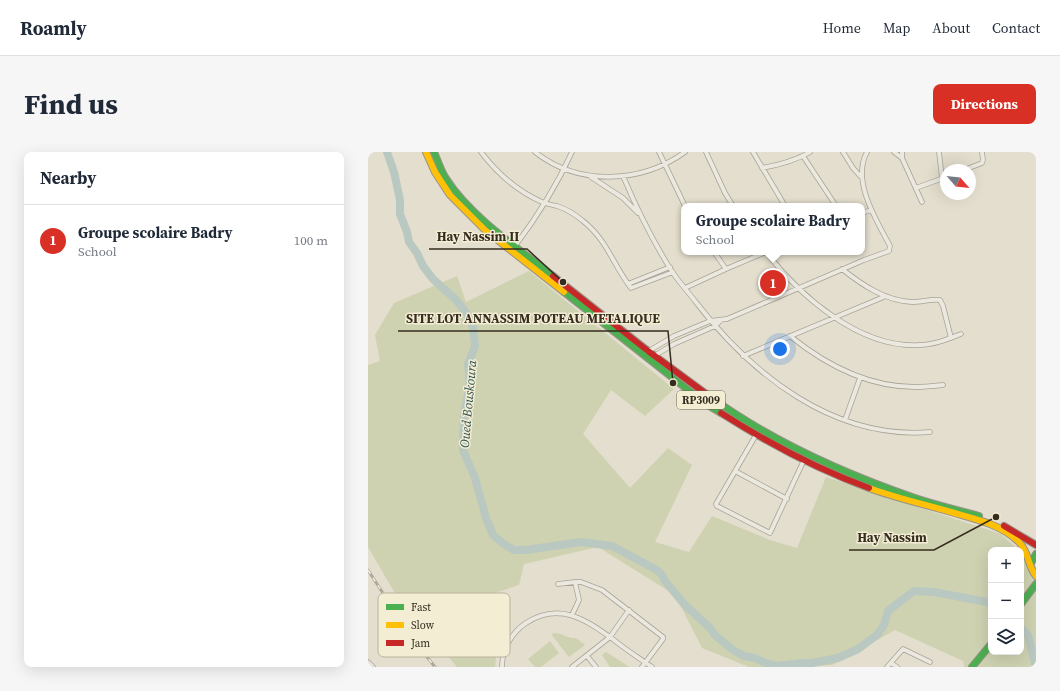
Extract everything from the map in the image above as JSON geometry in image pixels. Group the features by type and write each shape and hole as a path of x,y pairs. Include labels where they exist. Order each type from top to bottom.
{"main road":[{"name":"RP3009","path":"426,152 438,178 458,205 485,230 513,249 646,354 735,415 769,435 811,456 885,487 991,519 1036,545"},
{"name":"RP3009","path":"434,152 446,179 459,196 513,249"},
{"name":"RP3009","path":"652,358 706,404 756,435 804,460 851,481 881,492 989,524 1005,532 1026,551 1032,570 1036,576"},
{"path":"1031,563 1036,554"},
{"path":"1024,600 1036,584"},
{"path":"972,667 988,648"}],"street":[{"path":"481,152 508,181 544,204 558,206 570,212 594,230 608,249 628,284 632,288 673,272"},
{"path":"535,152 565,169 590,176 612,177 644,172 664,164 685,152"},
{"path":"513,249 544,204 565,169 572,152"},
{"path":"659,152 684,203"},
{"path":"706,152 731,203"},
{"path":"754,152 783,203"},
{"path":"762,168 782,164 810,152"},
{"path":"652,358 674,344 715,326 720,321 890,249 890,246 871,210 861,177 843,152"},
{"path":"861,177 862,164 866,152"},
{"path":"894,152 902,158"},
{"path":"902,152 902,158 922,202"},
{"path":"940,152 942,164"},
{"path":"976,165 982,163 982,152"},
{"path":"803,156 834,203"},
{"path":"590,176 623,198 640,214"},
{"path":"623,176 640,214 673,272 710,321 743,356 779,385 801,399 845,420 873,428 916,433 930,432"},
{"path":"916,188 940,179"},
{"path":"865,212 871,210"},
{"path":"716,255 726,268"},
{"path":"685,288 726,268 758,255"},
{"path":"769,255 798,288 834,317 872,337 895,343 919,346 961,334"},
{"path":"628,284 670,266"},
{"path":"842,269 863,284 886,296 913,302 940,300 943,306 951,338"},
{"path":"743,356 886,296"},
{"path":"646,354 669,338 710,321 720,321"},
{"path":"790,336 821,358 860,378 900,386 914,387 943,385"},
{"path":"845,420 860,378"},
{"path":"756,435 716,504 717,506 770,534 804,460"},
{"path":"735,471 787,499"},
{"path":"572,615 579,600 574,582"},
{"path":"558,584 581,582 602,590 663,637 642,667"},
{"path":"572,667 610,637 629,610"},
{"path":"510,638 514,632 531,620 542,616 562,613 572,615 589,623 652,667"},
{"path":"887,667 903,649 930,662"},
{"path":"587,656 596,667"},
{"path":"502,667 503,657"},
{"path":"368,662 372,667"},
{"path":"891,663 897,667"}],"green space":[{"path":"529,271 674,389 645,416 611,390 583,434 630,488 668,448 692,465 655,542 689,552 712,516 770,540 797,548 826,477 1001,534 1015,547 988,547 988,655 1024,655 1024,556 1036,567 1036,667 964,667 963,661 895,630 832,665 802,667 749,667 702,648 675,595 598,547 524,564 519,585 495,593 395,593 368,547 368,365 380,361 375,335 394,303 457,276 466,302"},
{"path":"554,633 570,638 576,638 585,645 569,657 551,634"},
{"path":"550,641 559,653 541,667 535,667 528,659"},
{"path":"606,652 629,667 610,667 602,655"},
{"path":"449,657 496,657 495,667 457,667"}],"waterway":[{"name":"Oued Bouskoura","path":"387,152 394,172 400,200 400,214 409,242 417,253 423,266 433,279 457,301 467,314 473,327 475,346 468,364 470,383 464,416 463,450 475,478 486,518 493,535 505,545 514,550 526,550 581,542 612,546 657,570 684,604 710,628 715,635 733,650 744,656 755,658 777,666 812,663 838,658 858,649 877,635 884,625 888,611 914,591 934,592 988,603"},
{"name":"Oued Bouskoura","path":"1024,631 1028,635 1036,667"}],"railway":[{"path":"368,570 383,593"},
{"path":"427,657 435,667"}],"traffic: fast":[{"path":"434,152 445,177 468,206 496,231 553,276"},
{"path":"564,292 706,404 721,413"},
{"path":"709,396 757,427 834,467 915,498 979,516"},
{"path":"1031,563 1036,554"},
{"path":"1024,600 1036,584"},
{"path":"972,667 988,648"}],"traffic: slow":[{"path":"426,152 435,172 450,195 485,230 564,292"},
{"path":"869,488 978,520 1003,530 1022,545 1027,554 1031,568 1036,576"}],"traffic: jam":[{"path":"553,276 648,351 709,396"},
{"path":"721,413 793,455 869,488"},
{"path":"1004,526 1036,545"}],"place":[{"name":"Hay Nassim II","path":"563,282"},
{"name":"Groupe scolaire Badry","path":"773,283"},
{"name":"SITE LOT ANNASSIM POTEAU METALIQUE","path":"673,383"},
{"name":"Hay Nassim","path":"996,517"}]}
